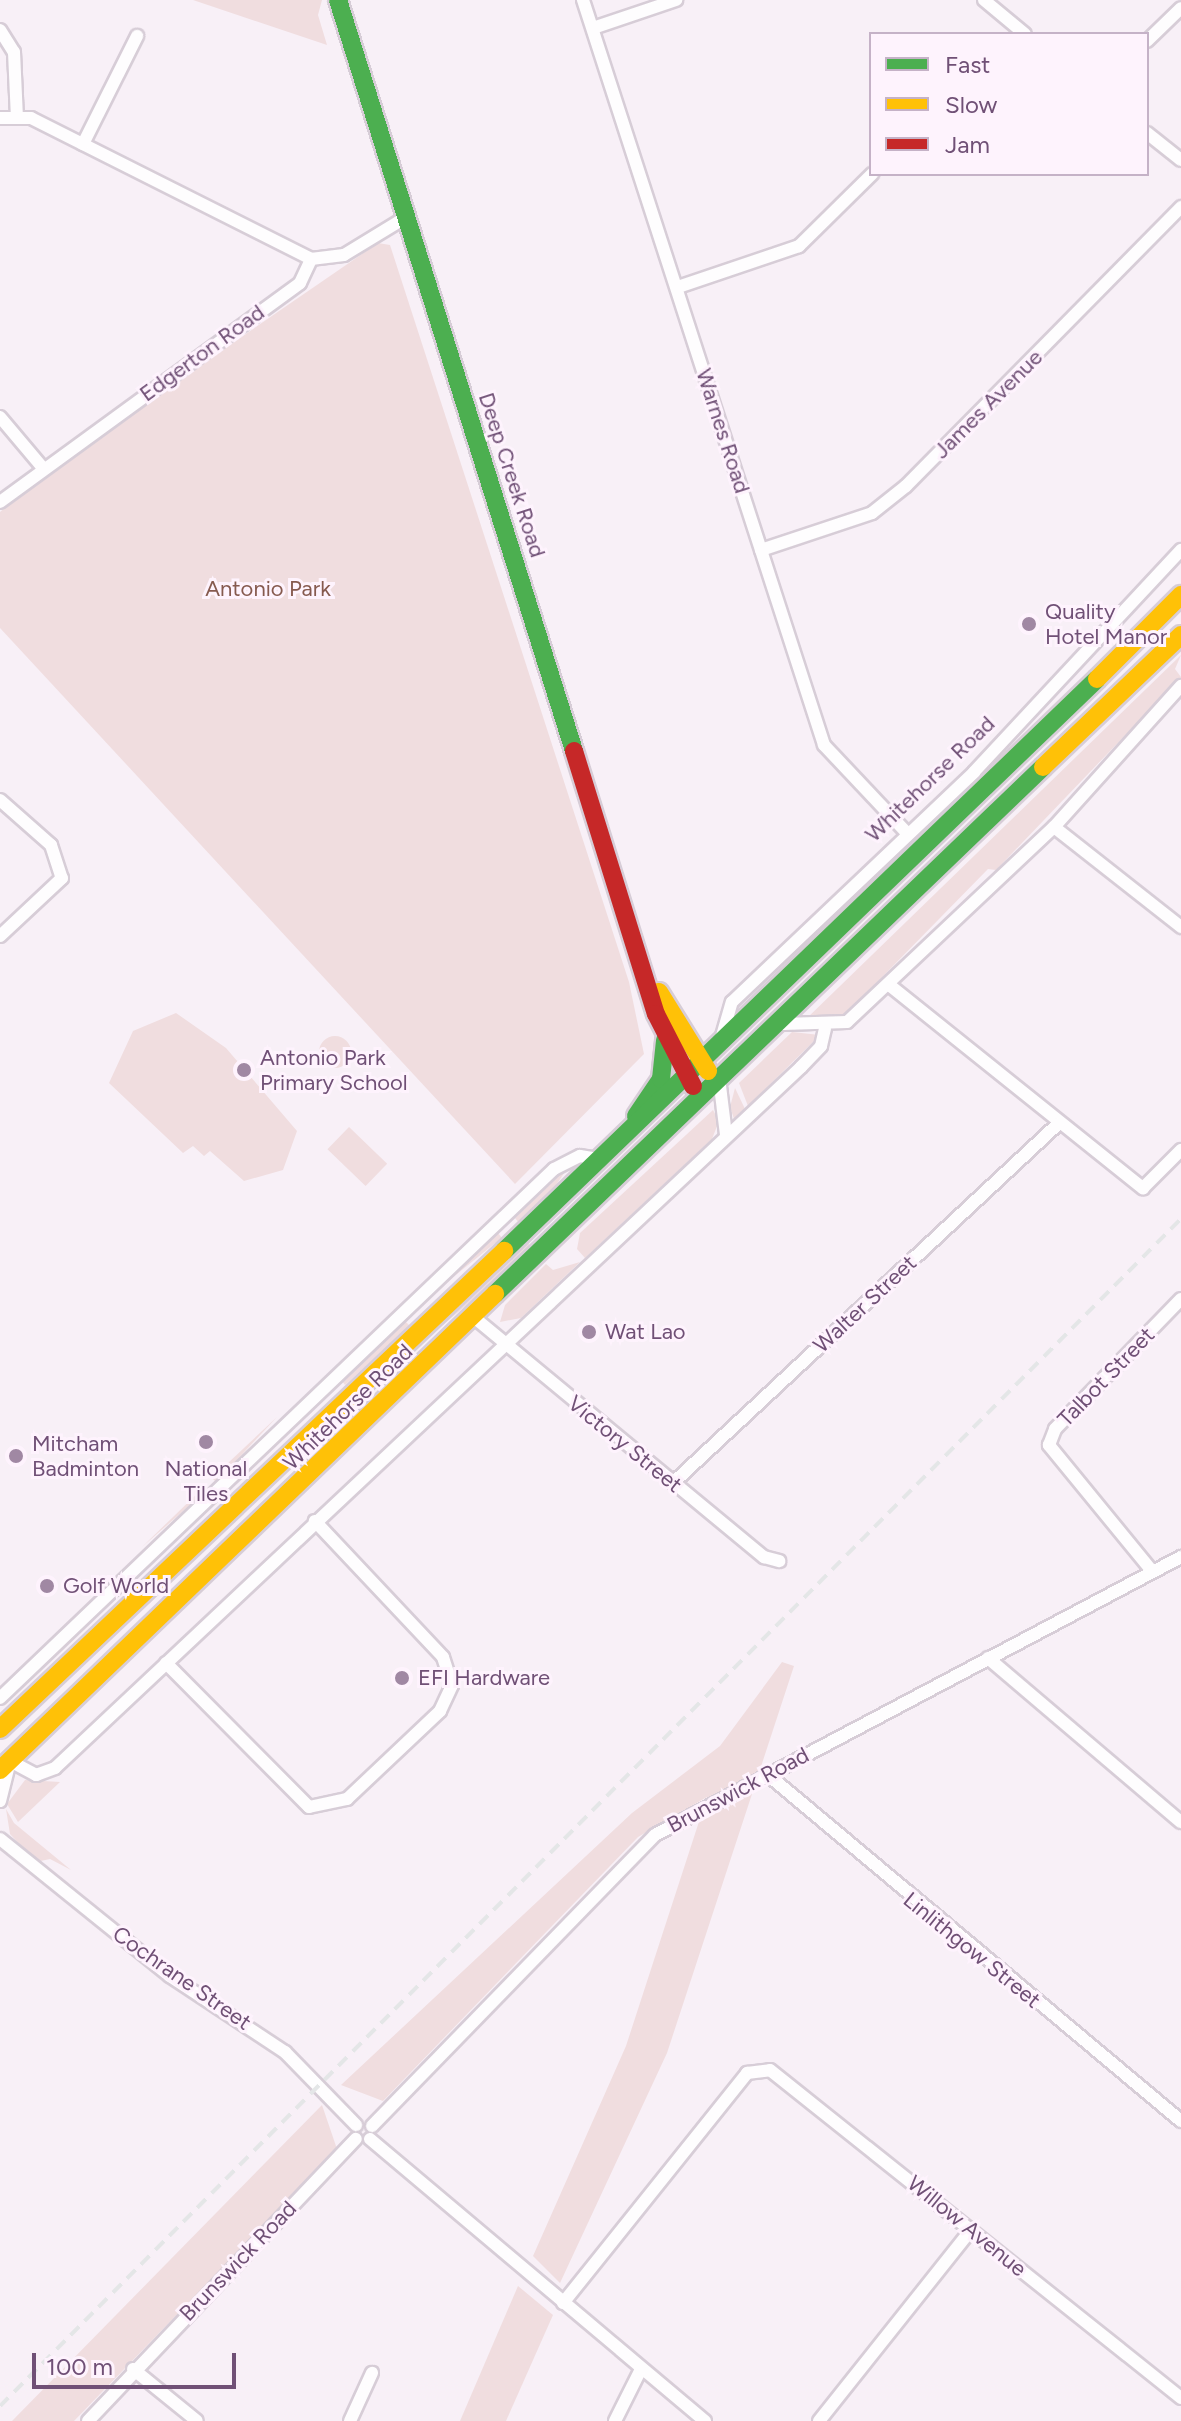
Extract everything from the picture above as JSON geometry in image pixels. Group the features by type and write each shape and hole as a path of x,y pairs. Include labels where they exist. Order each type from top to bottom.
{"main road":[{"name":"Deep Creek Road","path":"338,0 403,219 645,963 665,1040 702,1102"},
{"name":"Whitehorse Road","path":"0,1729 702,1062 1181,595"},
{"name":"Whitehorse Road","path":"5,1766 720,1086 1181,635"},
{"name":"Deep Creek Road","path":"645,963 702,1062 720,1086"},
{"path":"624,1136 661,1079 665,1040"}],"street":[{"name":"Warnes Road","path":"583,0 824,745 908,834"},
{"path":"593,28 676,0"},
{"path":"984,0 1018,32"},
{"path":"1149,39 1181,8"},
{"path":"0,30 14,52 17,117"},
{"path":"83,144 137,36"},
{"path":"0,118 17,117 83,144 311,259 344,255 403,219"},
{"path":"1149,135 1181,160"},
{"path":"678,287 799,246 870,176"},
{"name":"James Avenue","path":"761,550 872,513 906,486 1181,207"},
{"name":"Edgerton Road","path":"0,502 300,283 311,259"},
{"path":"0,417 43,468"},
{"name":"Whitehorse Road","path":"720,1043 732,1002 908,834 1181,550"},
{"path":"783,1024 825,1028 847,1022 1054,827 1181,686"},
{"path":"0,800 51,845 62,878 0,936"},
{"path":"1054,827 1181,927"},
{"path":"888,984 1058,1124 1143,1188 1181,1150"},
{"path":"0,1801 5,1766 48,1774 821,1046 825,1028"},
{"path":"720,1086 726,1135"},
{"name":"Walter Street","path":"673,1483 1058,1124"},
{"name":"Whitehorse Road","path":"0,1698 554,1169 580,1156 600,1159"},
{"name":"Talbot Street","path":"1152,1571 1049,1445 1055,1429 1181,1299"},
{"name":"Victory Street","path":"476,1319 501,1345 673,1483 779,1561"},
{"path":"166,1663 309,1807 347,1799 428,1722 452,1685 443,1657 315,1521"},
{"name":"Brunswick Road","path":"88,2421 133,2369 366,2135 655,1835 1181,1557"},
{"path":"988,1658 1181,1822"},
{"name":"Linlithgow Street","path":"767,1774 1181,2121"},
{"path":"0,1826 2,1843"},
{"name":"Cochrane Street","path":"2,1843 170,1976 285,2052 366,2135"},
{"name":"Willow Avenue","path":"563,2303 747,2073 770,2070 1181,2398"},
{"path":"366,2135 705,2421"},
{"path":"819,2421 971,2230"},
{"path":"133,2369 197,2421"},
{"path":"615,2421 641,2369"},
{"path":"350,2421 372,2373"}],"green space":[{"path":"193,0 322,0 318,15 327,45"},
{"name":"Antonio Park","path":"378,243 390,245 629,982 644,1054 515,1184 0,628 0,512 58,463"},
{"path":"1181,655 1175,669 1181,677 996,870 988,869 845,1015 804,1021"},
{"path":"176,1013 226,1048 297,1131 283,1170 244,1181 210,1151 204,1156 193,1146 183,1153 109,1083 133,1031"},
{"path":"792,1032 820,1035 748,1106 739,1083"},
{"path":"335,1036 347,1040 351,1052 347,1064 335,1068 323,1064 319,1052 323,1040"},
{"path":"735,1088 745,1109 734,1119 730,1107"},
{"path":"713,1110 719,1121 712,1139 585,1258 577,1249 580,1233"},
{"path":"349,1127 387,1164 366,1186 327,1149"},
{"path":"569,1166 556,1185 519,1223 515,1218"},
{"path":"498,1233 502,1238 433,1294 429,1289"},
{"path":"528,1243 533,1249 392,1367 387,1361"},
{"path":"580,1262 521,1318 500,1322 505,1305 546,1264 553,1270"},
{"path":"405,1321 410,1326 345,1385 342,1381"},
{"path":"277,1417 216,1482 212,1478"},
{"path":"203,1488 205,1492 142,1547"},
{"path":"782,1662 794,1666 667,2053 560,2283 533,2256 626,2046 707,1797 638,1837 383,2101 341,2085 632,1813 720,1746"},
{"path":"25,1780 60,1782 18,1822 7,1804"},
{"path":"6,1809 14,1823 71,1870 50,1859 36,1862 10,1834"},
{"path":"322,2105 337,2149 74,2421 12,2421"},
{"path":"518,2286 553,2315 506,2421 460,2421"}],"railway":[{"path":"0,2406 1181,1219"}],"traffic: fast":[{"path":"338,0 574,751"},
{"path":"504,1251 1097,679"},
{"path":"495,1294 1043,767"},
{"path":"636,1116 661,1079 665,1040"}],"traffic: slow":[{"path":"1097,679 1181,595"},
{"path":"1043,767 1181,635"},
{"path":"659,992 708,1071"},
{"path":"0,1729 504,1251"},
{"path":"0,1770 495,1294"}],"traffic: jam":[{"path":"574,751 656,1014 693,1086"}],"place":[{"name":"Quality Hotel Manor","path":"1029,624"},
{"name":"Antonio Park Primary School","path":"244,1070"},
{"name":"Wat Lao","path":"589,1332"},
{"name":"National Tiles","path":"206,1442"},
{"name":"Mitcham Badminton","path":"16,1456"},
{"name":"Golf World","path":"47,1586"},
{"name":"EFI Hardware","path":"402,1678"}]}
